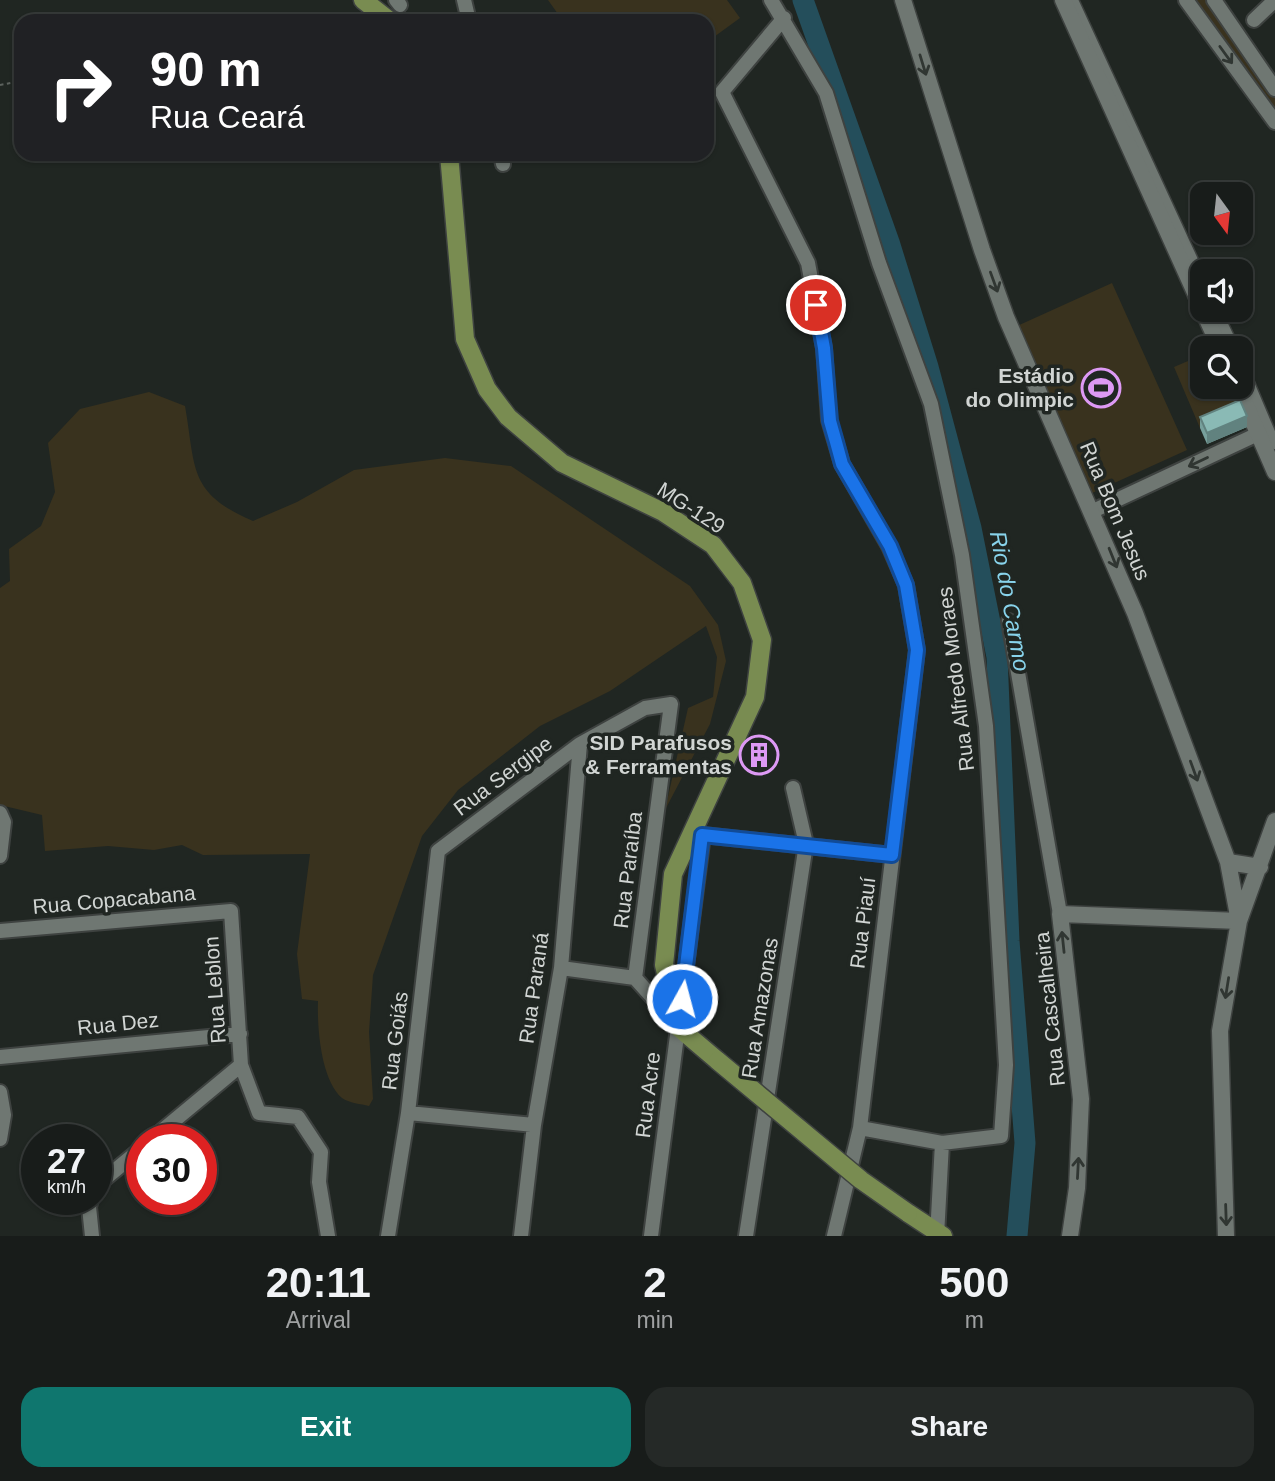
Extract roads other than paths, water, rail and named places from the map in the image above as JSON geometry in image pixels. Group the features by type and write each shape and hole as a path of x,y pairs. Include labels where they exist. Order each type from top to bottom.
{"main road":[{"path":"363,0 394,11"},
{"name":"MG-129","path":"451,161 453,225 464,340 486,389 508,417 562,463 663,512 713,545 742,583 762,640 755,697 673,874 664,965 678,1027"},
{"path":"678,1027 850,1171 939,1235"}],"street":[{"path":"374,0 394,11"},
{"name":"Rua Alfredo Moraes","path":"771,0 826,93 879,263 931,404 962,555 986,726 1006,1065 1001,1136 942,1143"},
{"name":"Rua Bom Jesus","path":"903,0 982,250 1006,317 1093,511 1135,613 1228,862 1239,921"},
{"path":"1063,0 1215,336"},
{"path":"1073,0 1192,259"},
{"path":"1186,0 1275,122"},
{"path":"1214,0 1275,89"},
{"path":"1254,20 1275,0"},
{"name":"Rua Piauí","path":"784,18 722,92 808,263 824,348 830,421 842,464 890,546 906,585 917,650 860,1128 834,1236"},
{"path":"1253,392 1275,444"},
{"path":"1243,399 1275,472"},
{"path":"1093,511 1259,433"},
{"path":"1009,621 1060,914"},
{"name":"Rua Sergipe","path":"438,851 580,744 645,708 671,704"},
{"name":"Rua Paraíba","path":"635,978 671,704"},
{"name":"Rua Paraná","path":"521,1236 534,1125 561,968 580,744"},
{"name":"Rua Amazonas","path":"746,1236 806,844 793,788"},
{"path":"0,813 4,822 0,856"},
{"path":"1226,1236 1220,1031 1239,921 1275,821"},
{"name":"Rua Acre","path":"651,1236 702,835 806,844"},
{"path":"806,844 892,855"},
{"name":"Rua Goiás","path":"388,1236 408,1114 438,851"},
{"path":"1228,862 1260,867"},
{"name":"Rua Copacabana","path":"0,931 231,911"},
{"name":"Rua Leblon","path":"231,911 241,1065 259,1113 298,1117 321,1152 319,1182 328,1236"},
{"name":"Rua Cascalheira","path":"1070,1236 1077,1188 1081,1099 1060,914 1239,921"},
{"path":"561,968 635,978 678,1027"},
{"name":"Rua Dez","path":"0,1057 240,1034"},
{"path":"170,1124 241,1065"},
{"path":"0,1092 4,1115 0,1139"},
{"path":"408,1114 534,1125"},
{"path":"860,1128 942,1143 939,1235"},
{"path":"112,1173 126,1161"},
{"path":"90,1215 92,1236"}],"waterway":[{"name":"Rio do Carmo","path":"803,0 889,242 928,367 971,528 997,657 1009,941 1025,1143 1017,1236"}],"place":[{"name":"Estádio do Olimpic","path":"1101,388"},
{"name":"SID Parafusos & Ferramentas","path":"759,755"}]}
